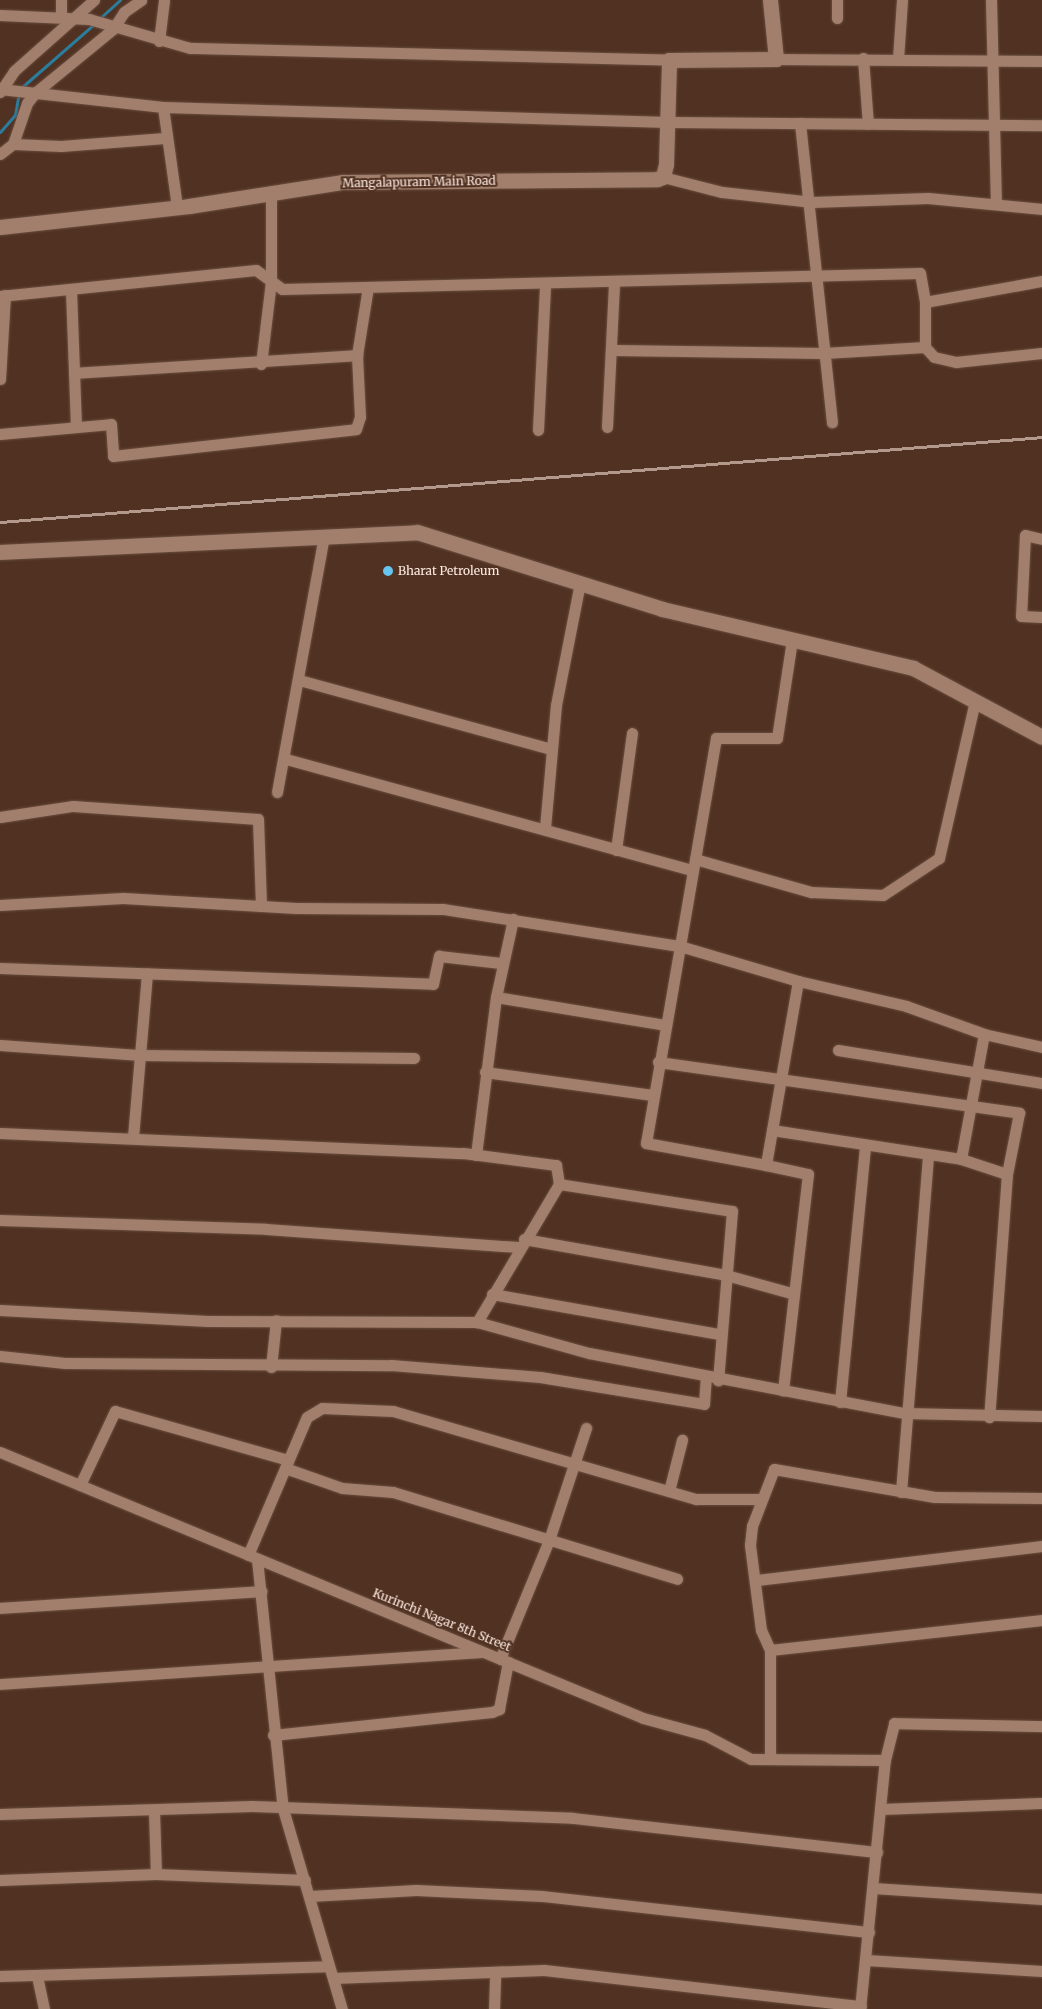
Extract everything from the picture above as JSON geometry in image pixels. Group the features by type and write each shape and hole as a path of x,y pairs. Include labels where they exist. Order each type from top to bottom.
{"street":[{"path":"61,0 61,15"},
{"path":"94,0 14,71 4,90 31,91 163,107 668,122 1042,124"},
{"path":"0,154 13,144 31,91 124,12 141,0"},
{"path":"159,40 164,0"},
{"path":"770,0 776,59"},
{"path":"837,0 837,18"},
{"path":"898,58 902,0"},
{"path":"991,0 990,61 997,124 996,203"},
{"path":"0,15 61,15 89,19 190,48 669,60 898,58 1042,61"},
{"path":"864,58 868,124"},
{"path":"669,60 668,122 662,177 722,192 812,202 928,198 996,203 1042,209"},
{"path":"163,107 165,138 172,154 177,207"},
{"path":"800,123 812,202 815,277 832,422"},
{"path":"13,144 61,146 165,138"},
{"name":"Mangalapuram Main Road","path":"0,227 177,207 343,182 662,177"},
{"path":"261,364 271,281 272,194"},
{"path":"0,379 3,296 256,270 282,289 545,285 920,273 925,302 925,347 934,357 956,362 1042,353"},
{"path":"925,302 1042,281"},
{"path":"607,427 614,283"},
{"path":"538,430 545,285"},
{"path":"0,434 76,425 111,424 113,456 356,429 360,417 356,355 368,287"},
{"path":"71,290 76,425"},
{"path":"612,350 824,353 925,347"},
{"path":"74,373 261,364 356,355"},
{"path":"0,552 417,532 662,609 913,668 1042,737"},
{"path":"1042,539 1025,535 1021,616 1042,617"},
{"path":"278,792 286,759 324,537"},
{"path":"545,828 556,705 580,583"},
{"path":"783,1391 791,1293 808,1174 646,1143 652,1095 716,738 777,738 792,640"},
{"path":"299,680 552,749"},
{"path":"286,759 545,828 616,850 694,865 811,892 884,895 939,858 974,701"},
{"path":"616,850 632,734"},
{"path":"0,817 73,806 258,819 261,906"},
{"path":"0,905 124,898 261,906 442,909 680,946 798,981 906,1006 984,1034 1042,1047"},
{"path":"476,1155 501,963 514,919"},
{"path":"0,968 433,984 440,956 501,963"},
{"path":"134,1137 138,1055 147,974"},
{"path":"766,1165 798,981"},
{"path":"496,997 665,1025"},
{"path":"960,1159 984,1034"},
{"path":"0,1044 138,1055 414,1058"},
{"path":"838,1050 1042,1083"},
{"path":"658,1062 970,1104 1019,1113 1007,1174 990,1417"},
{"path":"486,1072 652,1095"},
{"path":"772,1130 960,1159 1007,1174"},
{"path":"0,1132 476,1155 556,1165 559,1184 521,1243 477,1322"},
{"path":"840,1402 865,1145"},
{"path":"901,1492 904,1413 928,1155"},
{"path":"559,1184 732,1211 720,1334 718,1380"},
{"path":"0,1220 266,1229 521,1243 726,1275 791,1293"},
{"path":"492,1294 720,1334"},
{"path":"0,1310 276,1320 477,1322 589,1353 718,1380 904,1413 990,1417 1042,1416"},
{"path":"270,1367 276,1320"},
{"path":"0,1356 65,1363 270,1367 391,1365 540,1377 704,1404 706,1377"},
{"path":"342,2009 284,1809 273,1735 270,1664 261,1591 253,1557 287,1464 313,1411 370,1409 393,1411 696,1499 761,1499"},
{"path":"80,1485 115,1411 287,1464 342,1488 393,1492 677,1579"},
{"path":"273,1735 492,1712 499,1709 504,1661 549,1540 586,1428"},
{"path":"669,1491 682,1440"},
{"name":"Kurinchi Nagar 8th Street","path":"0,1452 643,1718 705,1735 751,1759 885,1760"},
{"path":"770,1759 770,1650 762,1630 757,1580 750,1545 761,1499 774,1469 780,1467 901,1492 935,1497 1042,1498"},
{"path":"757,1580 1042,1546"},
{"path":"0,1608 261,1591"},
{"path":"770,1650 1042,1620"},
{"path":"0,1684 270,1664 483,1652"},
{"path":"333,1978 544,1970 860,2008 885,1760 894,1723 1042,1726"},
{"path":"880,1809 1042,1803"},
{"path":"0,1814 154,1811 252,1806 284,1809 572,1818 877,1852"},
{"path":"154,1811 156,1874"},
{"path":"0,1880 156,1874 305,1880"},
{"path":"873,1888 1042,1899"},
{"path":"310,1896 416,1890 542,1896 869,1932"},
{"path":"866,1960 1042,1971"},
{"path":"0,1976 328,1966"},
{"path":"494,2009 495,1972"},
{"path":"37,1976 44,2009"}],"waterway":[{"path":"100,18 120,0"},
{"path":"22,87 94,24"},
{"path":"0,132 15,115 19,93"}],"railway":[{"path":"0,522 1042,437"}],"place":[{"name":"Bharat Petroleum","path":"388,571"}]}
